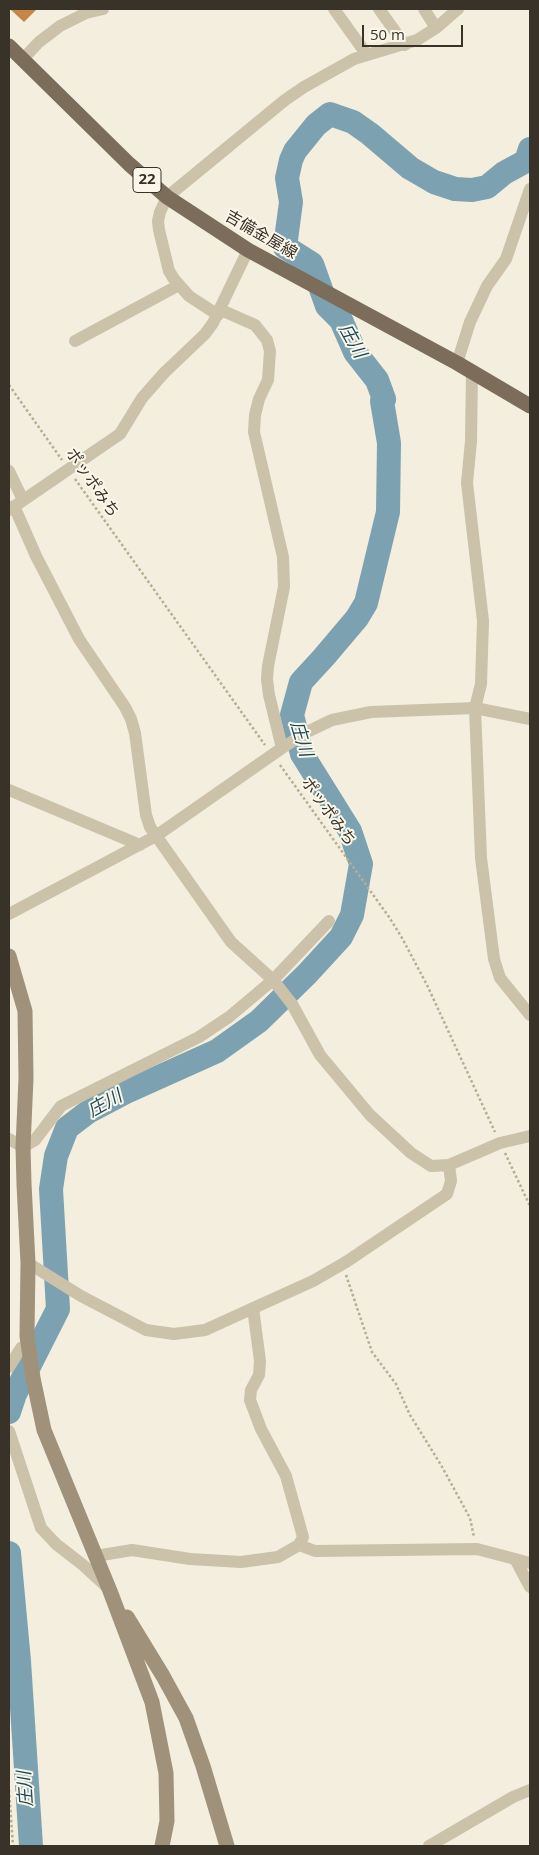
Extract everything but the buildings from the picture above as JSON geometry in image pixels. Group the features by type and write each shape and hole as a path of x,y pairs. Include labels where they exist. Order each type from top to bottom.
{"main road":[{"name":"吉備金屋線","path":"9,46 129,164 166,197 248,250 457,363 530,406"}],"street":[{"path":"23,59 39,42 60,26 86,13 103,9"},
{"path":"334,9 367,55"},
{"path":"379,9 405,45"},
{"path":"424,9 436,28"},
{"path":"277,752 267,679 284,587 283,557 254,432 255,415 259,399 268,380 270,351 267,340 256,325 219,313 189,296 179,285 169,271 159,230 160,212 166,197 285,100 354,59 417,40 436,28 458,9"},
{"path":"457,363 470,322 487,286 506,258 530,189"},
{"path":"15,505 120,434 142,398 164,373 205,334 219,313 248,250"},
{"path":"75,341 179,285"},
{"path":"472,372 471,442 467,483 483,621 480,684 475,708 481,858 494,959 500,978 530,1015"},
{"path":"9,471 15,505 36,556 79,639 125,707 131,719 135,732 146,815 156,836 231,942 272,980 292,1004 320,1055 370,1115 410,1153 431,1166 449,1165 500,1143 530,1136"},
{"path":"9,914 156,836 277,752 315,728 344,716 381,712 475,708 530,719"},
{"path":"9,790 140,845"},
{"path":"23,1147 35,1140 61,1106 199,1037 228,1017 272,980 329,921"},
{"path":"9,956 25,1012 26,1078 23,1147 28,1263 28,1344 33,1378 44,1430 110,1591 152,1702 166,1773 167,1821 162,1846"},
{"path":"9,1139 23,1147"},
{"path":"28,1263 81,1296 146,1330 174,1334 205,1330 313,1281 342,1264 447,1194 451,1181 449,1165"},
{"path":"96,1556 132,1550 190,1559 241,1562 278,1557 299,1545 303,1537 286,1476 261,1429 250,1400 251,1390 260,1375 253,1308"},
{"path":"9,1367 21,1348 28,1344"},
{"path":"9,1431 41,1528 56,1544 83,1565 110,1591 151,1654 186,1718 203,1766 227,1846"},
{"path":"299,1545 315,1551 477,1549 530,1563"},
{"path":"516,1559 530,1587"},
{"path":"156,1726 158,1712 165,1706 176,1708 186,1718"},
{"path":"430,1846 513,1797 530,1790"}],"path":[{"name":"ポッポみち","path":"9,385 69,470 277,752 342,851 389,917 415,961 530,1206"},
{"path":"342,1264 372,1352 396,1384 410,1415 445,1472 470,1518 477,1549"},
{"path":"9,1790 13,1846"}],"waterway":[{"name":"庄川","path":"9,1412 15,1394 58,1309 51,1189 56,1156 67,1128 88,1112 128,1091 217,1051 259,1021 307,974 341,937 352,915 361,864 350,831 302,754 292,715 301,682 357,618 366,603 388,512 389,443 382,401 384,399 377,380 355,352 341,320 327,306 312,264 285,247 291,202 287,178 291,160 295,151 316,125 330,114 353,122 410,168 434,182 455,189 472,190 487,187 504,173 526,161 530,149"},
{"name":"庄川","path":"9,1553 19,1661 31,1846"}]}
